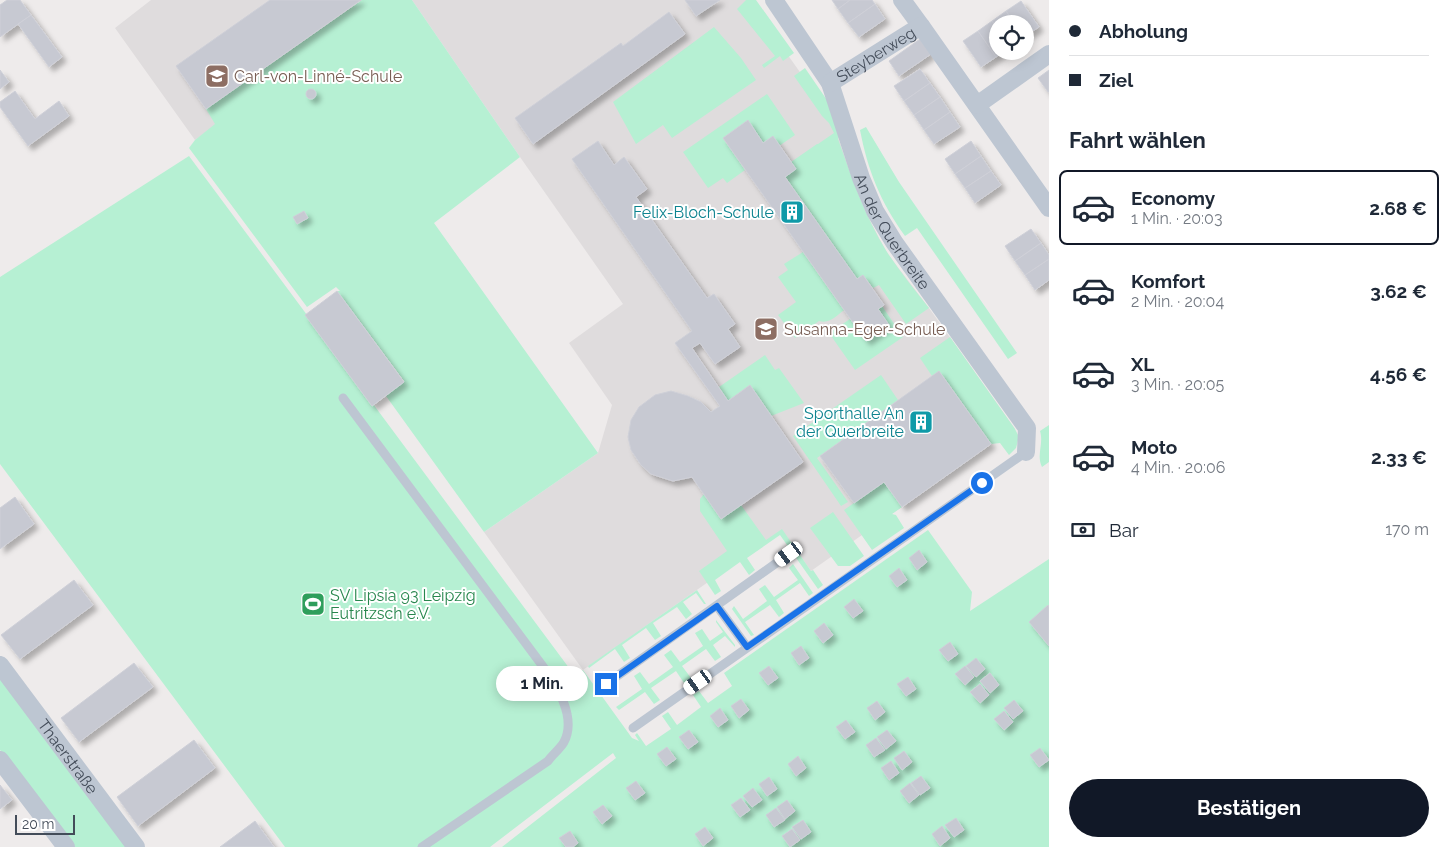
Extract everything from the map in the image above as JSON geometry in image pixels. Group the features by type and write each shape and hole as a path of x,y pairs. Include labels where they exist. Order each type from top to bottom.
{"street":[{"name":"An der Querbreite","path":"774,0 830,83 861,178 875,211 894,242 1027,428 1026,452"},
{"name":"Steyberweg","path":"902,0 1049,208"},
{"name":"Steyberweg","path":"830,83 921,26"},
{"path":"976,105 1049,54"},
{"name":"Thaerstraße","path":"0,664 136,847"},
{"path":"0,760 66,847"}],"lane":[{"path":"343,398 556,684 568,717 569,724 564,742 548,761 422,847"},
{"path":"633,728 1026,452"},
{"path":"606,684 789,554"},
{"path":"717,606 747,647"}],"shaded area":[{"name":"Carl-von-Linné-Schule","path":"151,0 391,0 195,140 115,28"},
{"name":"Susanna-Eger-Schule","path":"412,0 749,0 831,116 856,191 887,253 929,308 1015,429 811,571 782,530 583,670 484,532 598,453 612,405 569,343 623,304"}],"green space":[{"path":"362,0 412,0 520,157 434,223 598,453 484,532 386,396 404,381 337,291 340,291 336,287 307,307 189,148 195,140 215,124 206,109"},
{"path":"746,0 756,0 794,53 783,61 780,56 764,68 762,65 775,56 737,9"},
{"path":"714,27 741,58 756,80 672,138 663,125 636,144 613,102"},
{"path":"805,68 829,103 838,139 860,197 879,239 929,308 906,324 879,285 873,288 863,275 857,279 785,177 791,162 834,133 829,123 794,76"},
{"path":"767,94 795,135 779,146 763,143 747,121 723,138 745,170 727,183 723,178 708,188 683,152"},
{"path":"866,127 899,182 1017,353 1008,359 917,228 905,236 896,223 882,198 871,172 860,130"},
{"name":"SV Lipsia 93 Leipzig Eutritzsch e.V.","path":"189,156 575,676 583,670 632,738 639,741 635,735 637,733 646,746 671,729 662,716 668,712 677,725 701,707 693,695 699,691 708,703 732,686 724,673 928,530 972,592 970,611 1049,559 1049,847 502,847 616,758 613,753 490,847 285,847 0,464 0,277"},
{"path":"803,252 844,310 830,320 819,321 795,338 778,315 796,302 778,277 788,270 784,264"},
{"path":"882,306 903,337 855,370 829,333 850,319 866,341 889,325 878,309"},
{"path":"950,337 1019,437 1016,448 1009,455 1000,443 991,444 939,371 932,376 920,358"},
{"path":"765,355 775,370 779,368 804,403 771,416 750,385 728,401 719,387"},
{"path":"881,375 898,400 817,458 848,502 841,506 793,436"},
{"path":"1049,425 1049,462 1042,467 1040,463 1040,431"},
{"path":"884,482 902,507 892,514 896,515 904,528 872,550 844,510"},
{"path":"704,494 721,519 741,505 766,540 782,529 823,585 818,589 780,535 747,558 755,570 749,575 740,562 715,580 721,591 715,595 699,571 727,551 700,511 700,499"},
{"path":"833,512 864,556 850,566 838,566 810,528"},
{"path":"793,564 813,593 809,596 800,583 776,600 784,613 779,617 770,605 745,622 754,635 751,636 732,609 734,606 743,619 767,601 759,589 765,585 774,597 798,580 789,568"},
{"path":"697,590 706,604 696,593 683,602 692,614 686,619 677,607 653,623 661,636 655,640 646,628 622,645 630,658 624,662 615,649 589,668 588,666"},
{"path":"716,620 735,647 725,636 713,645 721,657 715,661 706,649 682,666 691,678 684,683 676,671 651,688 660,700 654,704 645,692 619,710 616,707 642,689 634,676 640,672 649,684 673,667 664,655 671,650 680,662 703,646 695,633 702,629 710,641 723,632"},
{"path":"0,673 130,847 74,847 0,750"}],"building":[{"path":"7,0 20,0 31,15 0,37 0,5"},
{"path":"270,0 361,0 206,109 176,66"},
{"path":"685,0 720,0 696,16"},
{"path":"832,0 850,0 838,9"},
{"path":"850,0 872,0 875,4 848,23 838,9"},
{"path":"1021,1 1031,15 1009,15 1006,11"},
{"path":"875,4 885,19 859,37 848,23"},
{"path":"1006,11 1009,15 1000,15"},
{"path":"669,12 685,34 533,144 515,118 621,43 623,46"},
{"path":"31,15 62,57 49,67 18,24"},
{"path":"1034,20 1039,27 1034,30"},
{"path":"989,23 989,47 978,31"},
{"path":"978,31 989,47 989,60 992,60 981,67 963,41"},
{"path":"920,39 931,54 899,76 889,61"},
{"path":"920,69 930,83 904,101 894,86"},
{"path":"0,70 9,82 0,89"},
{"path":"1049,70 1049,92 1048,92 1038,78"},
{"path":"930,83 940,97 914,115 904,101"},
{"path":"311,89 316,94 311,99 306,94"},
{"path":"15,91 35,119 59,101 69,116 28,146 0,107 0,102"},
{"path":"940,97 950,112 924,130 914,115"},
{"path":"950,112 960,127 934,144 924,130"},
{"name":"Felix-Bloch-Schule","path":"748,120 763,143 773,136 796,169 785,177 857,279 863,275 884,305 878,309 889,325 866,341 723,138"},
{"path":"598,141 614,165 624,157 647,189 636,197 707,298 714,294 735,324 728,329 740,347 715,364 700,343 692,348 728,401 750,385 803,462 721,519 692,477 673,481 651,474 641,465 631,450 628,437 631,420 639,407 655,395 671,391 688,396 701,402 711,412 720,406 675,343 692,331 572,159"},
{"path":"971,141 981,156 955,174 945,159"},
{"path":"981,156 991,171 965,188 955,174"},
{"path":"991,171 1001,185 975,203 965,188"},
{"path":"304,211 308,218 297,224 293,217"},
{"path":"1031,229 1041,243 1015,261 1005,246"},
{"path":"1041,243 1049,255 1049,259 1025,275 1015,261"},
{"path":"1049,259 1049,280 1035,290 1025,275"},
{"path":"337,291 404,382 372,406 305,315"},
{"name":"Sporthalle An der Querbreite","path":"939,371 991,444 902,507 884,482 854,503 820,456"},
{"path":"15,497 34,524 0,549 0,508"},
{"path":"919,550 927,562 917,570 909,558"},
{"path":"899,568 907,580 897,587 889,576"},
{"path":"74,580 93,605 20,659 1,635"},
{"path":"854,599 863,611 853,618 844,607"},
{"path":"1048,605 1049,607 1049,646 1029,622"},
{"path":"824,623 833,635 823,643 814,631"},
{"path":"950,642 958,654 948,661 939,650"},
{"path":"801,646 809,658 799,665 791,653"},
{"path":"976,658 985,669 976,677 966,666"},
{"path":"134,663 153,687 79,742 61,718"},
{"path":"769,666 778,678 768,685 759,673"},
{"path":"965,666 974,677 965,685 955,674"},
{"path":"990,673 999,685 990,693 980,681"},
{"path":"908,677 916,689 906,696 897,684"},
{"path":"980,684 989,695 980,703 970,692"},
{"path":"741,699 749,710 739,718 731,706"},
{"path":"1014,700 1023,711 1013,719 1004,708"},
{"path":"877,701 885,712 875,720 867,708"},
{"path":"720,708 728,720 718,727 710,716"},
{"path":"1004,711 1013,722 1004,730 994,719"},
{"path":"846,720 855,732 845,739 836,727"},
{"path":"689,730 698,742 688,749 679,737"},
{"path":"887,730 896,741 886,749 877,737"},
{"path":"876,738 885,750 874,757 866,745"},
{"path":"194,740 215,768 138,826 117,797"},
{"path":"667,747 676,759 666,766 657,754"},
{"path":"1040,748 1049,760 1039,767 1030,755"},
{"path":"904,751 912,762 902,770 894,758"},
{"path":"798,756 806,768 796,776 788,764"},
{"path":"891,761 899,773 889,780 881,768"},
{"path":"921,776 930,788 920,795 911,783"},
{"path":"769,777 777,789 767,796 759,784"},
{"path":"636,781 645,793 635,800 626,788"},
{"path":"910,783 919,795 909,803 900,791"},
{"path":"0,785 12,800 0,809"},
{"path":"753,788 762,800 752,807 743,796"},
{"path":"741,798 750,810 740,817 731,805"},
{"path":"787,800 795,811 785,819 777,807"},
{"path":"603,805 612,816 602,824 593,812"},
{"path":"776,808 785,820 774,827 766,815"},
{"path":"956,818 964,830 954,837 945,825"},
{"path":"803,820 811,832 801,839 792,827"},
{"path":"255,821 274,847 220,847"},
{"path":"942,826 950,838 940,846 932,834"},
{"path":"705,827 713,838 703,846 695,834"},
{"path":"792,829 800,840 790,847 782,836"},
{"path":"570,831 578,843 573,847 566,847 559,838"}],"place":[{"name":"Carl-von-Linné-Schule","path":"217,76"},
{"name":"Felix-Bloch-Schule","path":"792,212"},
{"name":"Susanna-Eger-Schule","path":"766,329"},
{"name":"Sporthalle An der Querbreite","path":"921,422"},
{"name":"SV Lipsia 93 Leipzig Eutritzsch e.V.","path":"313,604"}],"route":[{"path":"606,684 717,606 747,647 982,483"}]}
